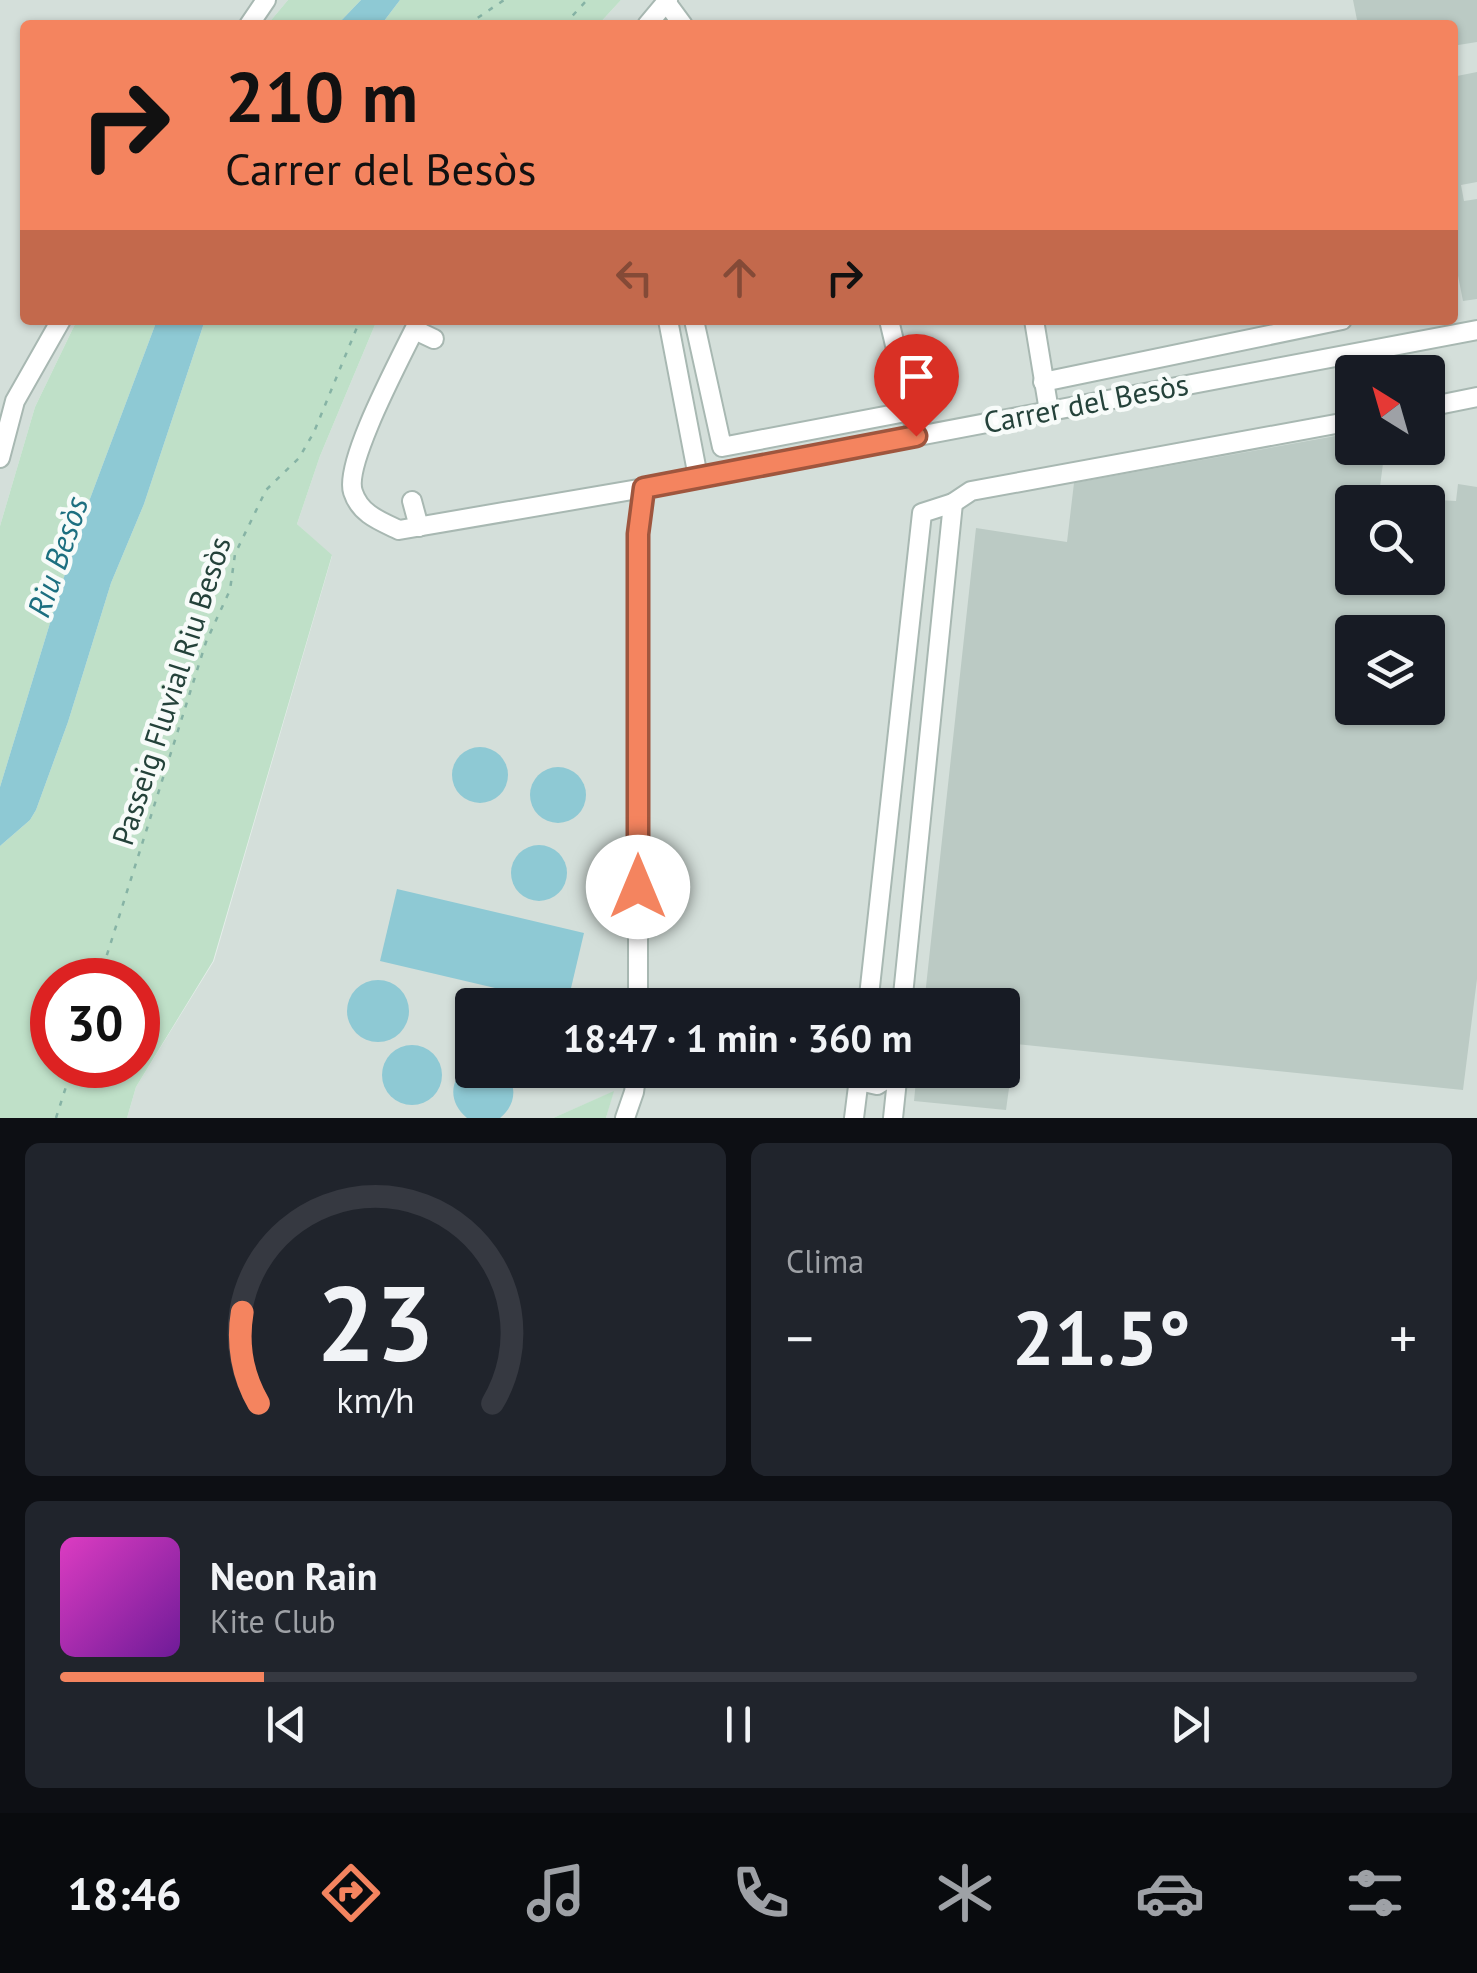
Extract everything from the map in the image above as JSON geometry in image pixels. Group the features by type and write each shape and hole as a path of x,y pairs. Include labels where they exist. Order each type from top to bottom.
{"street":[{"path":"0,458 8,397 58,325"},
{"path":"417,325 434,339"},
{"name":"Carrer del Besòs","path":"417,325 356,456 352,491 368,515 399,530 619,480 644,488 696,469 826,453 1477,330"},
{"path":"669,325 696,469"},
{"path":"695,325 722,448 910,411"},
{"path":"890,325 916,436"},
{"path":"1035,325 1049,411"},
{"path":"1042,382 1318,325"},
{"path":"1445,404 1477,397"},
{"path":"870,988 922,513 953,503 971,491 1335,424"},
{"path":"820,428 826,453"},
{"path":"772,438 775,462"},
{"path":"638,988 638,534 644,488"},
{"path":"412,501 419,526"},
{"path":"904,988 953,503"},
{"path":"880,900 914,903"},
{"path":"626,1118 635,1088"},
{"path":"854,1118 858,1088"},
{"path":"893,1118 894,1088"}],"path":[{"path":"475,20 504,0"},
{"path":"569,20 587,0"},
{"name":"Passeig Fluvial Riu Besòs","path":"106,958 206,642 230,590 235,554 266,490 299,458 314,432 358,325"},
{"path":"56,1118 65,1088"}],"shaded area":[{"path":"0,0 288,0 271,20 20,20 20,325 75,325 35,407 0,526"},
{"path":"621,0 1477,0 1477,1118 606,1118 613,1092 553,1118 127,1118 136,1088 160,1088 160,1048 214,961 332,556 297,524 320,456 375,325 1458,325 1458,20 603,20"}],"green space":[{"path":"288,0 361,0 342,20 271,20"},
{"path":"400,0 621,0 603,20 385,20"},
{"path":"75,325 155,325 79,528 0,787 0,526 35,407"},
{"path":"203,325 375,325 320,456 297,524 332,555 213,961 160,1048 160,958 30,958 30,1088 136,1088 127,1118 0,1118 0,846 36,810 111,583 144,504"},
{"path":"614,1091 606,1118 553,1118"}],"water":[{"path":"361,0 400,0 385,20 342,20"},
{"path":"155,325 203,325 144,504 111,583 36,810 0,846 0,787 79,528"},
{"path":"480,747 500,755 508,775 500,795 480,803 460,795 452,775 460,755"},
{"path":"558,767 577,776 586,795 577,814 558,823 539,814 530,795 539,776"},
{"path":"539,845 559,853 567,873 559,893 539,901 519,893 511,873 519,853"},
{"path":"397,889 584,933 571,988 495,988 380,961"},
{"path":"378,980 400,989 409,1011 400,1033 378,1042 356,1033 347,1011 356,989"},
{"path":"412,1045 433,1054 442,1075 433,1096 412,1105 391,1096 382,1075 391,1054"},
{"path":"455,1082 455,1088 512,1088 513,1095 500,1118 467,1118 456,1104 453,1090"}],"building":[{"path":"1353,0 1477,0 1477,42 1458,45 1458,20 1357,20"},
{"path":"1477,72 1477,182 1461,185 1464,201 1477,199 1477,299 1463,301 1458,276 1458,76"},
{"path":"1335,436 1335,465 1383,465 1380,485 1335,485 1335,595 1445,595 1445,500 1456,501 1458,484 1477,487 1477,979 1463,1090 1020,1045 1020,988 926,988 976,528 1067,542 1074,483"},
{"path":"915,1088 1009,1088 1006,1110 914,1101"}],"route":[{"path":"638,887 638,534 644,488 916,436"}],"water label":[{"name":"Riu Besòs","path":"58,557"}]}
